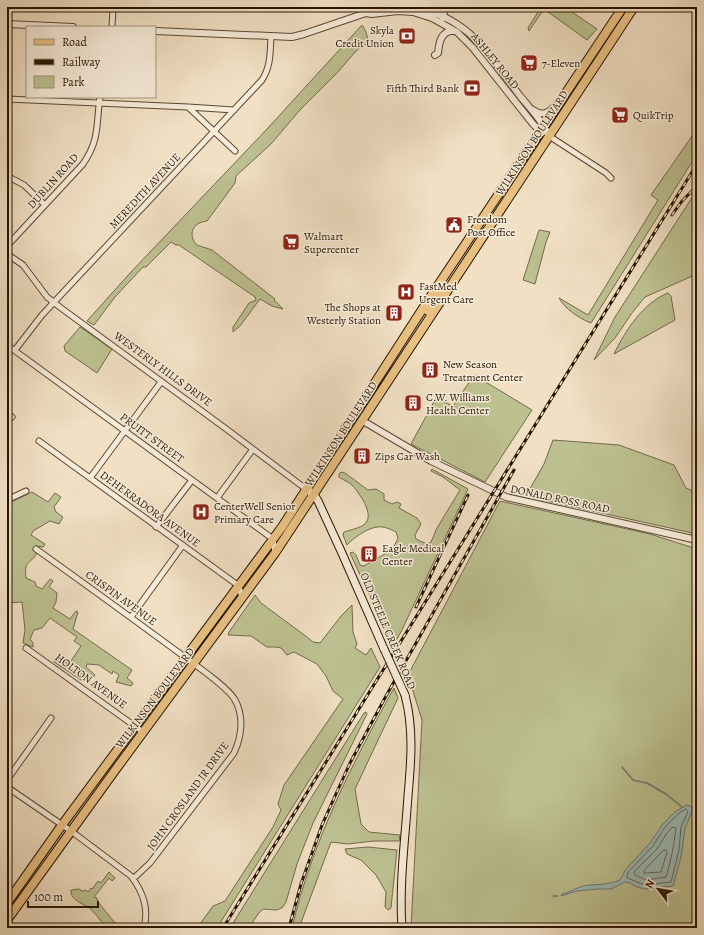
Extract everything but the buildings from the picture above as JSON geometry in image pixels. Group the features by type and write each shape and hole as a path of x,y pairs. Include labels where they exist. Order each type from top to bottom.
{"main road":[{"name":"WILKINSON BOULEVARD","path":"7,903 62,825 273,539 380,374 623,7"},
{"path":"608,46 628,7"},
{"name":"WILKINSON BOULEVARD","path":"7,920 275,553 634,7"},
{"path":"410,348 412,336 440,292 441,289 438,286"},
{"path":"363,421 360,415 382,380 382,376 380,374"},
{"name":"WESTERLY HILLS DRIVE","path":"306,489 314,495"},
{"name":"OLD STEELE CREEK ROAD","path":"314,495 342,551 405,696 410,720 411,749 401,894 402,928"}],"street":[{"path":"112,26 113,7"},
{"name":"ASHLEY ROAD","path":"365,10 369,11 385,7"},
{"name":"ASHLEY ROAD","path":"416,7 443,16 460,25 477,40 527,105 542,130"},
{"path":"441,23 446,7"},
{"name":"ASHLEY ROAD","path":"156,31 292,37 304,34 365,10 409,12 426,16 457,32 473,48 542,130 606,173 611,178"},
{"path":"7,24 51,26"},
{"path":"436,55 438,53 440,41 443,35 450,31 457,32"},
{"name":"MEREDITH AVENUE","path":"15,350 32,327 262,80 269,63 271,36"},
{"path":"7,99 99,100 234,110"},
{"name":"DUBLIN ROAD","path":"7,246 83,164 90,154 96,137 99,100"},
{"path":"527,105 535,112 542,114 550,112 558,105"},
{"path":"188,107 235,151"},
{"path":"7,176 24,185 45,205"},
{"name":"WESTERLY HILLS DRIVE","path":"7,254 23,265 40,288 54,303 306,489"},
{"name":"PRUITT STREET","path":"7,345 273,539"},
{"path":"90,478 161,382"},
{"name":"DONALD ROSS ROAD","path":"363,421 431,461 506,497 697,540"},
{"name":"DEHERRADORA AVENUE","path":"39,441 239,586"},
{"path":"217,498 253,449"},
{"path":"156,527 192,480"},
{"path":"7,500 26,491"},
{"path":"273,539 275,553"},
{"path":"131,618 183,545"},
{"name":"CRISPIN AVENUE","path":"36,549 194,664"},
{"path":"239,586 242,598"},
{"name":"HOLTON AVENUE","path":"26,648 143,732"},
{"name":"JOHN CROSLAND JR DRIVE","path":"133,879 150,863 234,753 238,744 241,717 235,699 228,691 194,664"},
{"path":"7,780 51,718"},
{"path":"7,787 122,868 133,879 143,895 146,914 144,928"}],"green space":[{"path":"531,7 575,7 572,12 597,29 587,40 544,9 529,31 528,28 538,12"},
{"path":"361,26 363,26 367,36 365,45 356,51 338,72 300,110 271,144 236,176 235,183 207,221 195,226 192,233 192,237 197,245 212,250 275,299 274,300 283,309 272,306 260,299 240,326 233,332 233,327 249,303 256,300 255,297 179,245 171,242 146,267 143,267 115,297 94,325 87,321 131,272 268,128"},
{"path":"697,129 697,154 591,323 582,319 569,310 559,298 588,315 658,200 651,195"},
{"path":"697,192 697,274 645,297 615,338 594,360 615,317"},
{"path":"539,230 550,232 535,284 523,280"},
{"path":"668,293 671,296 675,320 614,354 629,327 643,311 659,298"},
{"path":"80,327 112,349 97,373 65,351 64,346"},
{"path":"474,375 532,410 485,482 411,444 436,398 453,406"},
{"path":"553,440 619,445 674,465 686,488 697,493 697,534 534,498 527,494 544,464"},
{"path":"432,469 468,489 393,646 350,553 353,552 356,555 360,565 364,566 393,549 398,538 396,532 385,527 377,527 369,529 353,539 347,545 343,535 344,532 358,528 365,524 368,520 368,515 365,504 358,493 351,484 339,477 339,474 341,472 345,473 368,490 376,489 384,494 384,500 392,504 397,502 401,504 399,508 417,518 421,524 415,535 416,539 427,544 431,542 437,528 460,490 443,477 431,471"},
{"path":"32,492 48,502 55,493 61,497 54,507 56,512 63,517 59,524 50,521 33,531 31,535 45,544 43,547 36,546 34,549 37,553 26,566 26,578 35,582 36,586 42,589 50,579 53,581 49,587 57,593 56,602 53,608 70,619 76,611 78,612 73,629 132,670 127,678 133,683 131,686 116,682 119,675 113,671 112,674 99,665 87,664 86,667 95,675 93,678 81,680 54,662 55,658 58,657 69,664 81,646 74,641 77,637 50,618 42,628 34,630 30,639 33,643 33,647 23,643 25,630 22,602 7,603 7,504"},
{"path":"500,501 650,534 697,549 697,928 411,928 422,720 408,675"},
{"path":"255,595 261,603 313,642 320,643 341,616 352,605 353,632 357,644 355,648 366,655 371,648 380,667 217,928 195,928 200,924 213,906 225,901 273,827 281,810 278,804 284,785 343,699 333,691 326,676 317,664 294,652 287,655 281,648 267,647 251,636 228,635"},
{"path":"394,688 398,698 355,789 361,824 369,832 400,835 399,841 374,841 348,844 331,842 299,928 292,928 300,896 322,834 363,745"},
{"path":"366,712 367,714 313,823 297,864 286,902 282,908 276,910 263,909 249,928 230,928 364,713"},
{"path":"368,847 397,850 391,908 388,910 385,907 386,892 376,875 361,860 347,854 345,849"},
{"path":"109,872 115,878 112,881 109,878 94,897 97,898 98,902 119,928 107,928 91,909 76,900 71,893 71,890 79,889 82,891 86,890 88,892 98,881 101,883"}],"water":[{"path":"687,805 692,807 691,814 685,828 681,857 673,886 645,889 625,882 611,889 577,891 561,896 562,894 583,886 607,884 620,880 626,869 650,843 662,825 676,811"}],"waterway":[{"path":"622,767 633,780 647,783 666,794 682,807"},
{"path":"553,896 558,896"}],"railway":[{"path":"223,928 697,164"},
{"path":"672,215 682,201 697,186"},
{"path":"289,928 301,884 322,825 350,763 386,696 514,470"},
{"path":"416,607 468,495"}],"place":[{"name":"Skyla Credit Union","path":"407,36"},
{"name":"7-Eleven","path":"529,63"},
{"name":"Fifth Third Bank","path":"472,88"},
{"name":"QuikTrip","path":"620,115"},
{"name":"Freedom Post Office","path":"454,225"},
{"name":"Walmart Supercenter","path":"291,242"},
{"name":"FastMed Urgent Care","path":"406,292"},
{"name":"The Shops at Westerly Station","path":"394,313"},
{"name":"New Season Treatment Center","path":"430,370"},
{"name":"C.W. Williams Health Center","path":"413,403"},
{"name":"Zips Car Wash","path":"362,456"},
{"name":"CenterWell Senior Primary Care","path":"201,512"},
{"name":"Eagle Medical Center","path":"369,554"}]}
